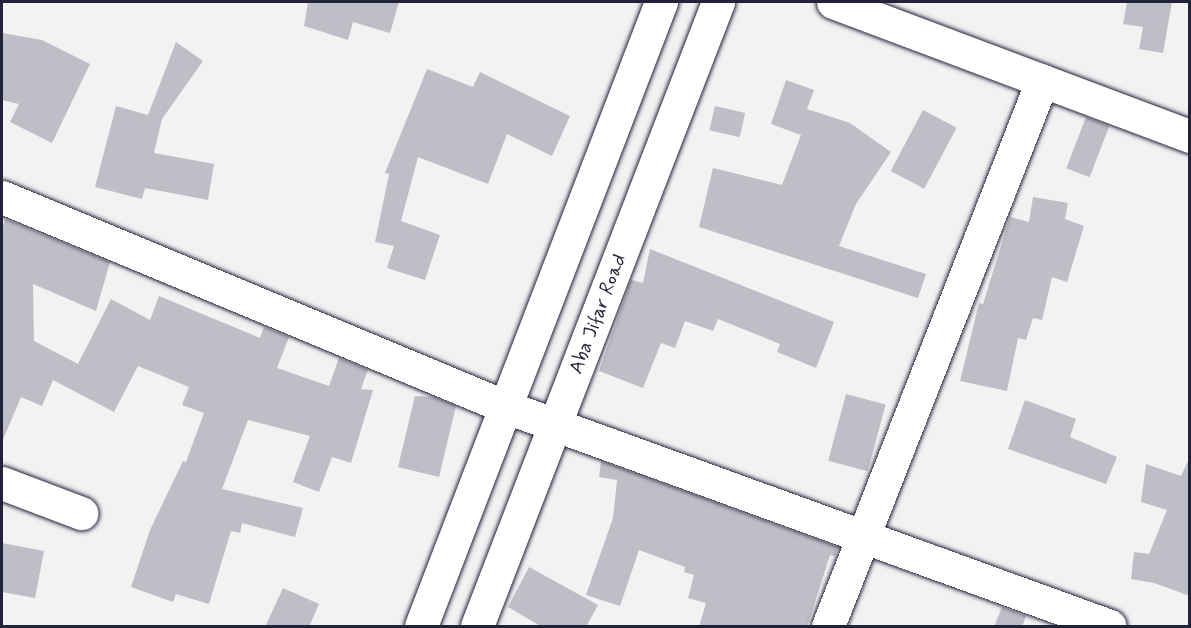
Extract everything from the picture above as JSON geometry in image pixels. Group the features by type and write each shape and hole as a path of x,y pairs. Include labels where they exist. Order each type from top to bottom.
{"street":[{"path":"422,627 661,2"},
{"name":"Aba Jifar Road","path":"477,627 718,2"},
{"path":"832,2 1190,136"},
{"path":"828,627 1042,81"},
{"path":"2,197 506,407 556,422 1110,627"},
{"path":"2,483 81,513"}],"building":[{"path":"308,2 399,2 390,33 353,22 348,40 304,26"},
{"path":"1127,2 1172,2 1163,53 1139,49 1143,27 1123,24"},
{"path":"2,33 42,40 90,64 52,143 10,122 19,104 2,100"},
{"path":"176,42 203,61 162,119 154,153 214,164 208,200 145,188 142,199 95,187 116,106 148,115"},
{"path":"427,69 473,87 480,72 570,116 552,156 507,134 488,184 418,157 401,221 440,235 425,280 387,268 394,246 375,242 389,174 385,173"},
{"path":"786,80 814,90 807,109 850,123 891,152 856,204 839,246 926,274 918,298 699,227 713,168 782,185 801,135 771,124"},
{"path":"715,106 745,113 740,137 709,130"},
{"path":"923,110 957,128 924,189 891,171"},
{"path":"1086,117 1109,126 1090,177 1066,168"},
{"path":"1033,197 1068,203 1065,219 1084,226 1067,282 1052,277 1042,320 1033,318 1026,340 1018,338 1007,391 960,381 979,303 983,304 1010,217 1029,222"},
{"path":"5,219 110,262 96,311 33,284 34,341 78,364 111,299 150,320 159,296 260,338 264,327 289,337 277,368 329,386 339,358 368,370 361,389 373,390 351,463 332,457 319,492 293,482 310,436 248,420 222,489 303,508 295,537 242,523 240,533 231,531 209,604 176,594 173,602 131,587 150,530 183,461 186,462 204,413 182,405 189,387 138,366 114,412 53,380 42,406 21,397 2,442 2,229"},
{"path":"650,249 834,322 816,368 777,352 780,344 718,319 713,331 685,321 675,348 661,343 643,388 599,371 631,280 643,283"},
{"path":"846,394 886,405 868,471 828,461"},
{"path":"415,396 434,397 456,406 439,477 398,467"},
{"path":"1025,400 1076,419 1070,437 1117,457 1106,484 1008,449"},
{"path":"1190,457 1190,596 1154,583 1131,579 1134,552 1149,554 1167,510 1141,502 1146,464 1181,476"},
{"path":"601,461 838,547 835,556 830,555 807,627 699,627 706,603 688,598 694,575 684,572 685,567 639,550 620,606 586,595 613,518 617,480 599,477"},
{"path":"2,543 44,551 35,598 2,592"},
{"path":"529,567 598,605 586,627 542,627 508,607"},
{"path":"283,588 319,604 309,627 265,627"},
{"path":"1002,607 1026,616 1022,627 994,627"}]}
